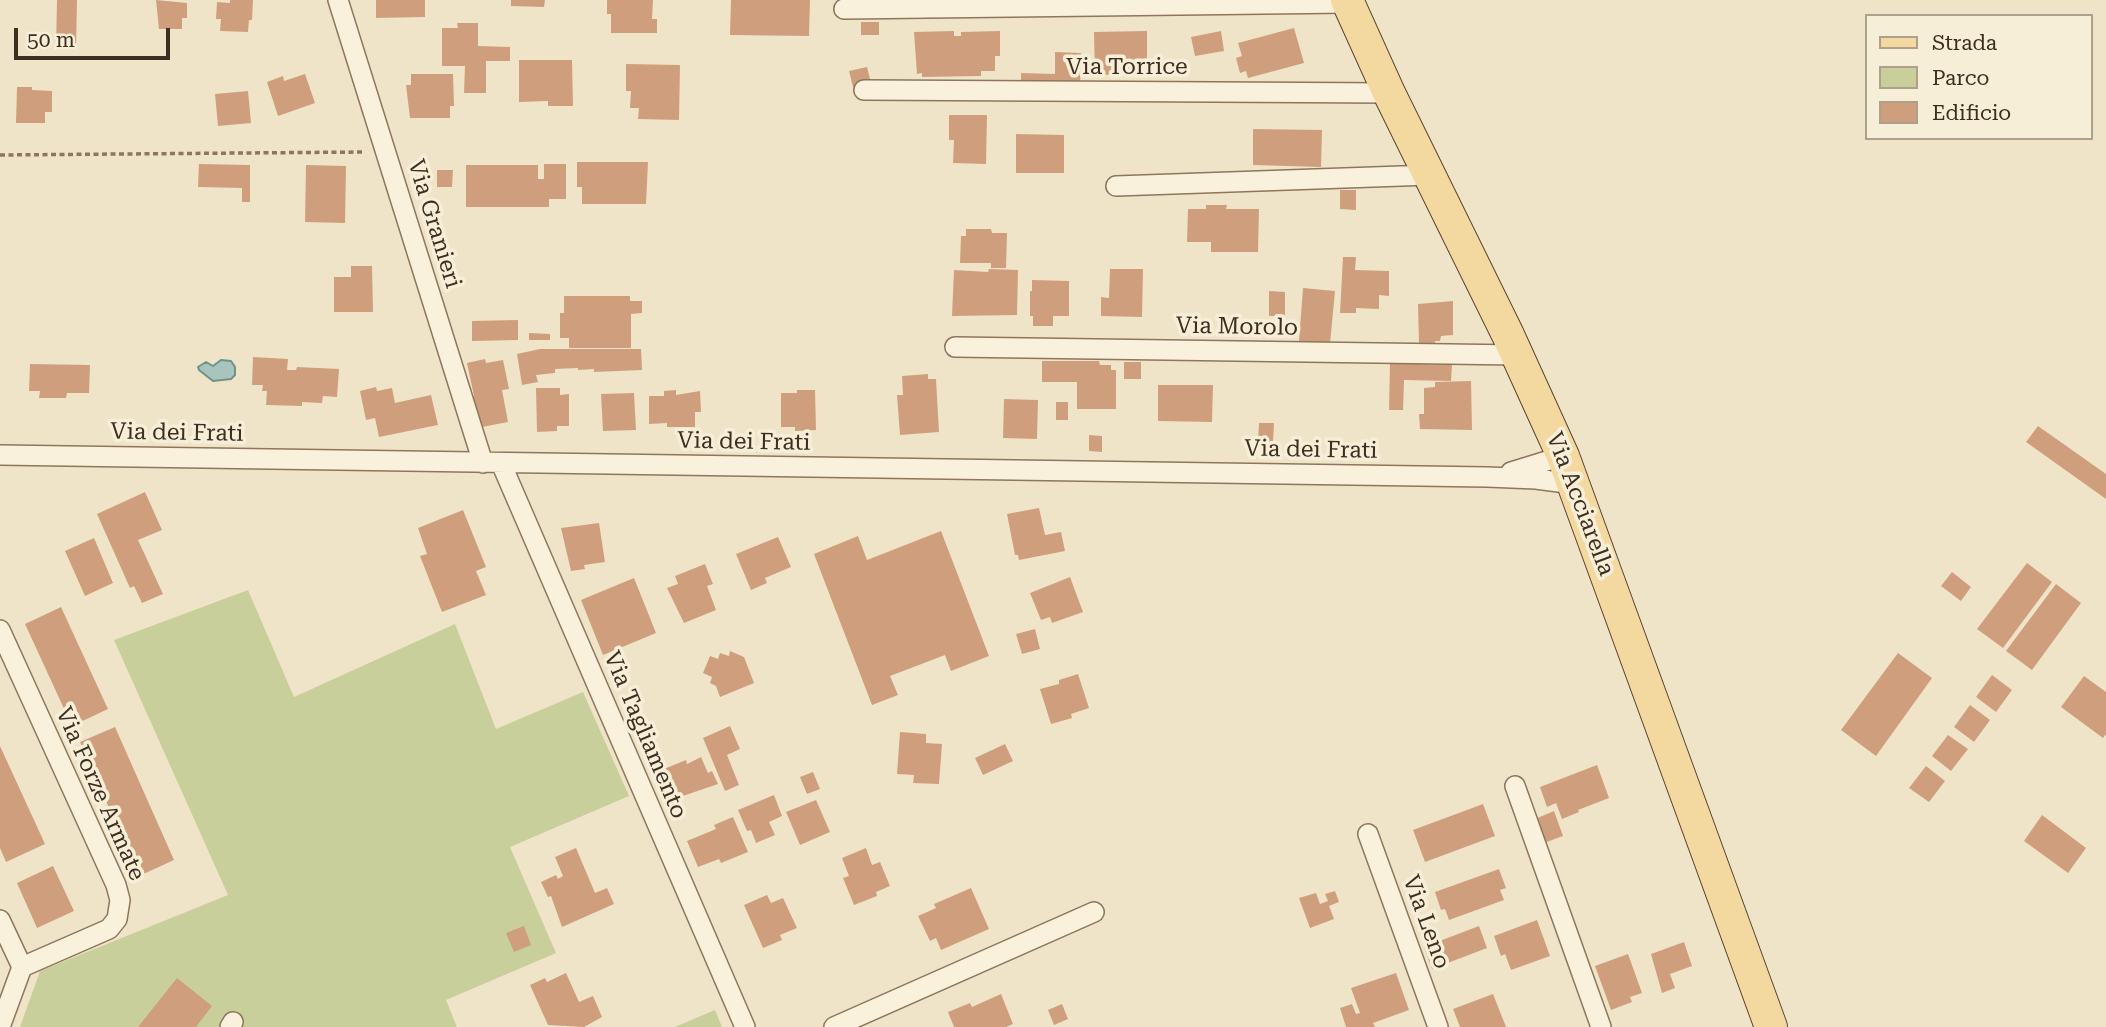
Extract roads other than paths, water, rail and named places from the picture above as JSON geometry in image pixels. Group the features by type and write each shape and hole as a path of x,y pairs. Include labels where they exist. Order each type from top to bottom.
{"main road":[{"name":"Via Acciarella","path":"1348,2 1518,355 1569,470 1771,1027"}],"street":[{"name":"Via Granieri","path":"338,0 386,152 492,463"},
{"path":"844,9 1348,2"},
{"name":"Via Torrice","path":"864,90 1390,93"},
{"path":"1116,186 1430,175"},
{"name":"Via Morolo","path":"956,347 1518,355"},
{"name":"Via dei Frati","path":"0,455 1536,479 1569,470"},
{"name":"Via Tagliamento","path":"492,463 745,1027"},
{"name":"Via dei Frati","path":"1488,477 1531,468 1569,470"},
{"name":"Via Forze Armate","path":"0,629 116,885 120,900 117,919 108,929 22,967"},
{"path":"1515,786 1601,1027"},
{"name":"Via Leno","path":"1367,834 1438,1027"},
{"path":"834,1027 1094,912"},
{"path":"0,920 22,967 0,1027"}],"water":[{"path":"221,360 231,361 235,367 235,375 231,379 213,381 199,370 198,367 206,362 213,366"}]}
